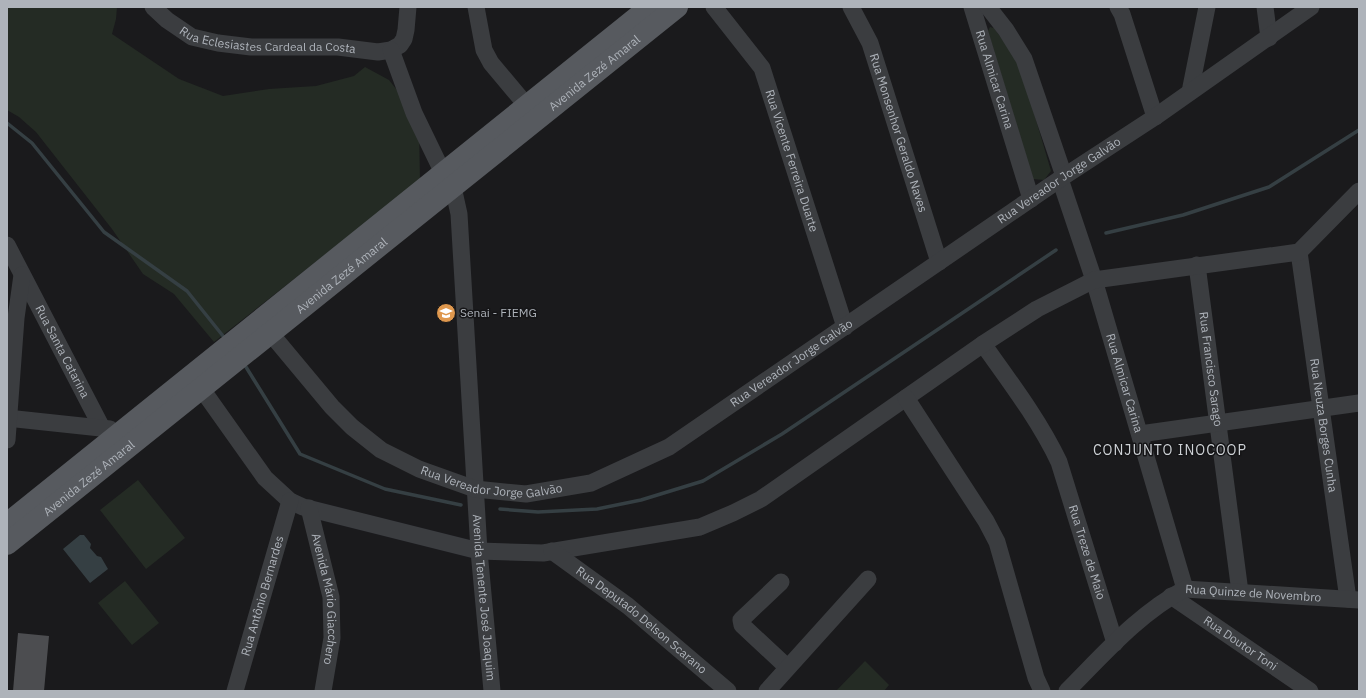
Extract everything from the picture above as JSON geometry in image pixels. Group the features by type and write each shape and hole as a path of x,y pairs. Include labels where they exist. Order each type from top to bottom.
{"main road":[{"name":"Avenida Zezé Amaral","path":"7,544 197,381 529,114 650,7"},
{"name":"Avenida Zezé Amaral","path":"529,114 677,7"},
{"name":"Avenida Zezé Amaral","path":"7,524 112,430 197,381"}],"street":[{"name":"Rua Eclesiastes Cardeal da Costa","path":"154,7 167,20 192,36 218,43 251,47 338,47 378,52 391,50"},
{"path":"391,50 400,45 404,39 408,7"},
{"path":"476,7 484,50 529,114"},
{"name":"Rua Vicente Ferreira Duarte","path":"714,7 762,68 845,327"},
{"name":"Rua Monsenhor Geraldo Naves","path":"852,7 870,43 939,262"},
{"name":"Rua Almicar Carina","path":"972,7 1031,199"},
{"name":"Rua Almicar Carina","path":"988,7 1006,30 1024,59 1094,280 1140,434 1178,592"},
{"path":"1118,7 1122,14 1154,117"},
{"path":"1190,92 1206,7"},
{"path":"1265,7 1269,38"},
{"name":"Rua Vereador Jorge Galvão","path":"265,327 332,408 352,427 382,450 419,469 475,489 526,494 591,483 669,447 1031,199 1154,117 1269,38 1311,7"},
{"name":"Avenida Tenente José Joaquim","path":"391,50 414,113 448,180 459,214 479,551 492,691"},
{"path":"197,381 265,478 290,501 309,508 479,551 543,553 700,527 733,513 761,499 983,344 1036,309 1094,280 1299,252 1359,191"},
{"name":"Rua Santa Catarina","path":"7,245 45,319 112,430"},
{"name":"Rua Neuza Borges Cunha","path":"1299,252 1322,408 1354,599"},
{"name":"Rua Francisco Sarago","path":"1197,265 1240,592"},
{"name":"Rua Santa Catarina","path":"7,440 12,317 22,275"},
{"path":"12,317 45,319"},
{"name":"Rua Treze de Maio","path":"983,344 1019,394 1050,442 1059,462 1114,643"},
{"path":"906,398 986,521 997,542 1036,678 1042,691"},
{"path":"1140,434 1359,403"},
{"path":"8,418 112,430"},
{"name":"Rua Antônio Bernardes","path":"235,691 290,501"},
{"name":"Avenida Mário Giacchero","path":"309,508 331,598 332,638 323,691"},
{"name":"Rua Deputado Delson Scarano","path":"552,551 628,606 728,691"},
{"path":"767,691 868,579"},
{"path":"781,582 741,620 742,625 788,667"},
{"name":"Rua Quinze de Novembro","path":"1067,691 1114,643 1178,592 1240,592 1354,599"},
{"name":"Rua Doutor Toni","path":"1178,592 1310,691"}],"shaded area":[{"path":"7,7 117,7 116,19 112,34 179,79 223,96 269,89 316,86 354,76 365,67 389,80 404,99 419,129 420,180 214,342 174,294 143,274 112,229 36,132 19,117 7,110"},
{"path":"990,27 994,28 1019,62 1051,171 1044,180 1033,179 988,31"},
{"path":"138,480 185,538 146,569 100,510"},
{"path":"80,535 84,535 91,544 90,548 97,556 101,557 108,569 90,583 63,549"},
{"path":"125,581 159,623 132,645 98,603"},
{"path":"865,661 889,685 884,691 836,691"}],"building":[{"path":"18,633 49,636 44,691 13,691"}],"waterway":[{"path":"7,123 32,143 104,232 187,291 223,336"},
{"path":"1106,233 1183,215 1269,187 1359,130"},
{"path":"500,509 538,512 597,509 641,500 703,481 782,434 1056,250"},
{"path":"246,367 300,454 385,489 461,505"}],"place":[{"name":"Senai - FIEMG","path":"446,313"}],"district":[{"name":"CONJUNTO INOCOOP","path":"1170,450"}]}
